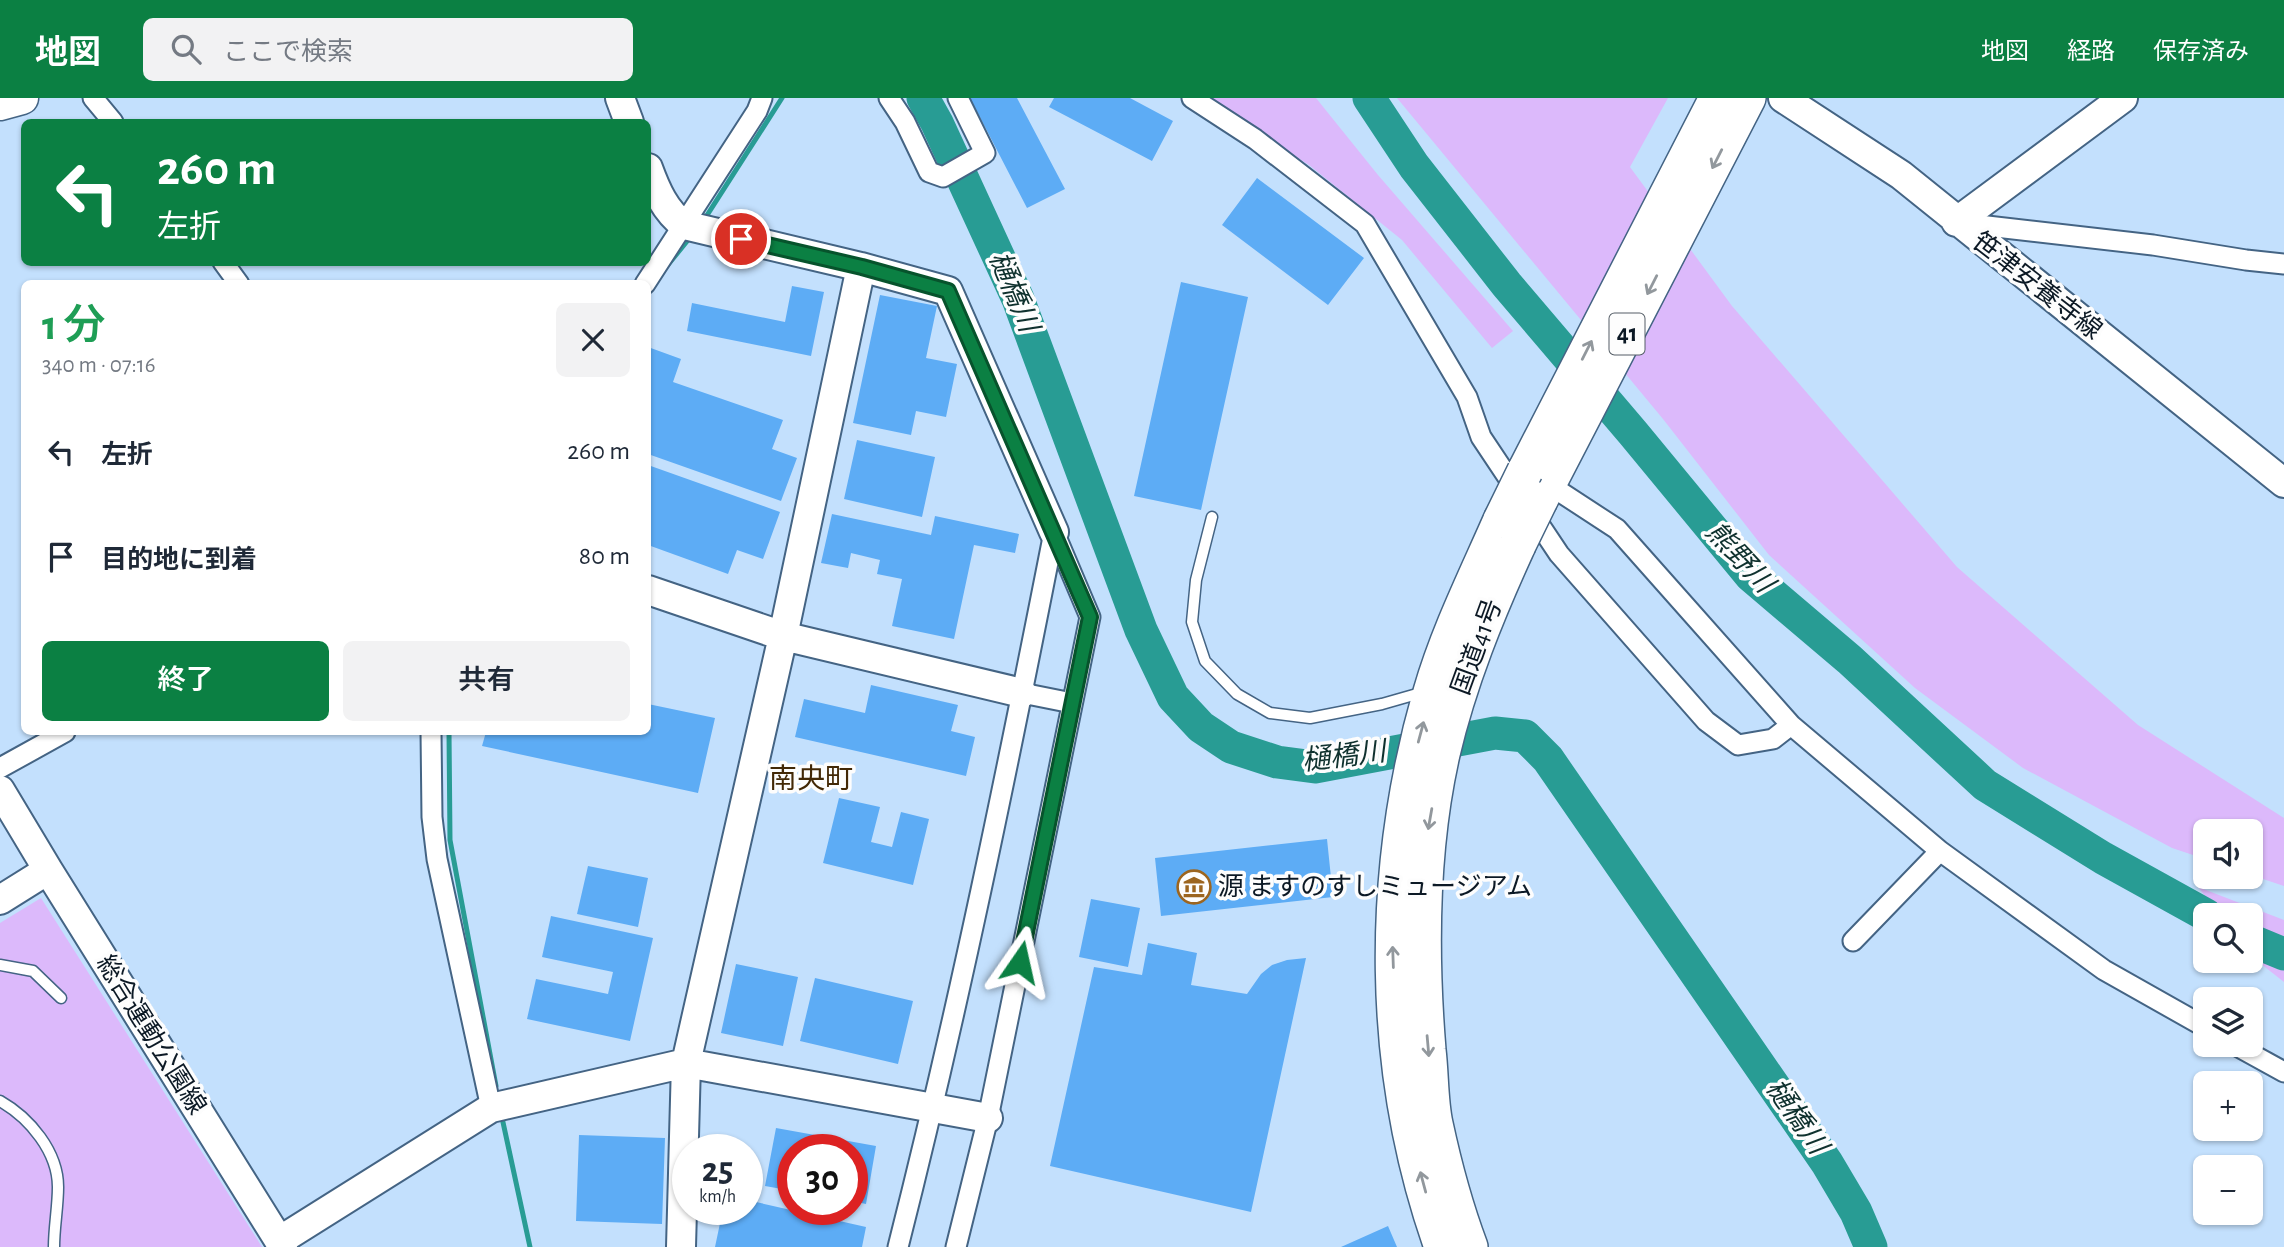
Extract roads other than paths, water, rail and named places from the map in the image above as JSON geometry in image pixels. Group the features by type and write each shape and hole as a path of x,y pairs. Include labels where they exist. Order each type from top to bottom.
{"highway":[{"name":"国道41号","path":"1442,1247 1408,1123 1396,1036 1393,944 1395,888 1413,761 1432,690 1452,631 1538,485 1571,442 1673,214 1717,98"},
{"name":"国道41号","path":"1538,485 1556,411 1673,214 1748,98"},
{"name":"国道41号","path":"1470,1247 1459,1217 1435,1122 1426,1027 1422,939 1428,830 1442,755 1509,532"}],"main road":[{"path":"0,104 22,98"}],"street":[{"path":"93,98 110,119"},
{"path":"620,98 628,119"},
{"path":"648,280 757,111 762,98"},
{"path":"889,98 905,122 929,172 943,177 985,153 958,98"},
{"path":"1192,98 1255,139 1365,223 1467,397 1482,437 1559,554 1706,721 1738,745 1773,739 1791,725"},
{"name":"笹津安養寺線","path":"1783,98 1901,175 1956,222 2284,483"},
{"path":"1956,222 2123,98"},
{"path":"651,177 671,216 684,225 862,267 948,291 1090,617 988,1118 956,1247"},
{"path":"1956,222 2153,245 2284,264"},
{"path":"681,1247 686,1063 783,636 862,267"},
{"path":"1538,485 1617,529 1791,725 1940,851 2104,970 2193,1020"},
{"path":"898,1247 934,1107 1054,532"},
{"path":"651,591 783,636 1072,703"},
{"path":"0,768 60,735"},
{"path":"431,735 432,817 438,859 491,1108"},
{"name":"総合運動公園線","path":"0,790 281,1244"},
{"path":"1853,941 1940,851"},
{"path":"0,900 48,870"},
{"path":"2257,1057 2284,1072"},
{"path":"281,1244 491,1108 686,1063 988,1118"}],"lane":[{"path":"1212,517 1196,580 1192,622 1205,661 1237,694 1270,713 1310,718 1382,704 1432,690"},
{"path":"0,965 33,971 61,998"},
{"path":"0,1101 28,1121 51,1157 58,1185 54,1247"}],"waterway":[{"path":"704,220 782,98"},
{"name":"樋橋川","path":"923,98 1018,299 1141,630 1173,697 1201,727 1231,747 1277,762 1315,767 1495,733 1525,736 1548,759 1827,1163 1856,1212 1871,1247"},
{"name":"熊野川","path":"1369,98 1414,166 1507,285 1751,576 1850,660 1985,785 2103,858 2193,908"},
{"path":"667,266 692,235"},
{"path":"449,735 450,840 496,1086"},
{"name":"熊野川","path":"2263,945 2284,954"},
{"path":"501,1113 530,1247"}],"place":[{"name":"源 ますのすしミュージアム","path":"1194,887"}],"district":[{"name":"南央町","path":"811,780"}]}
